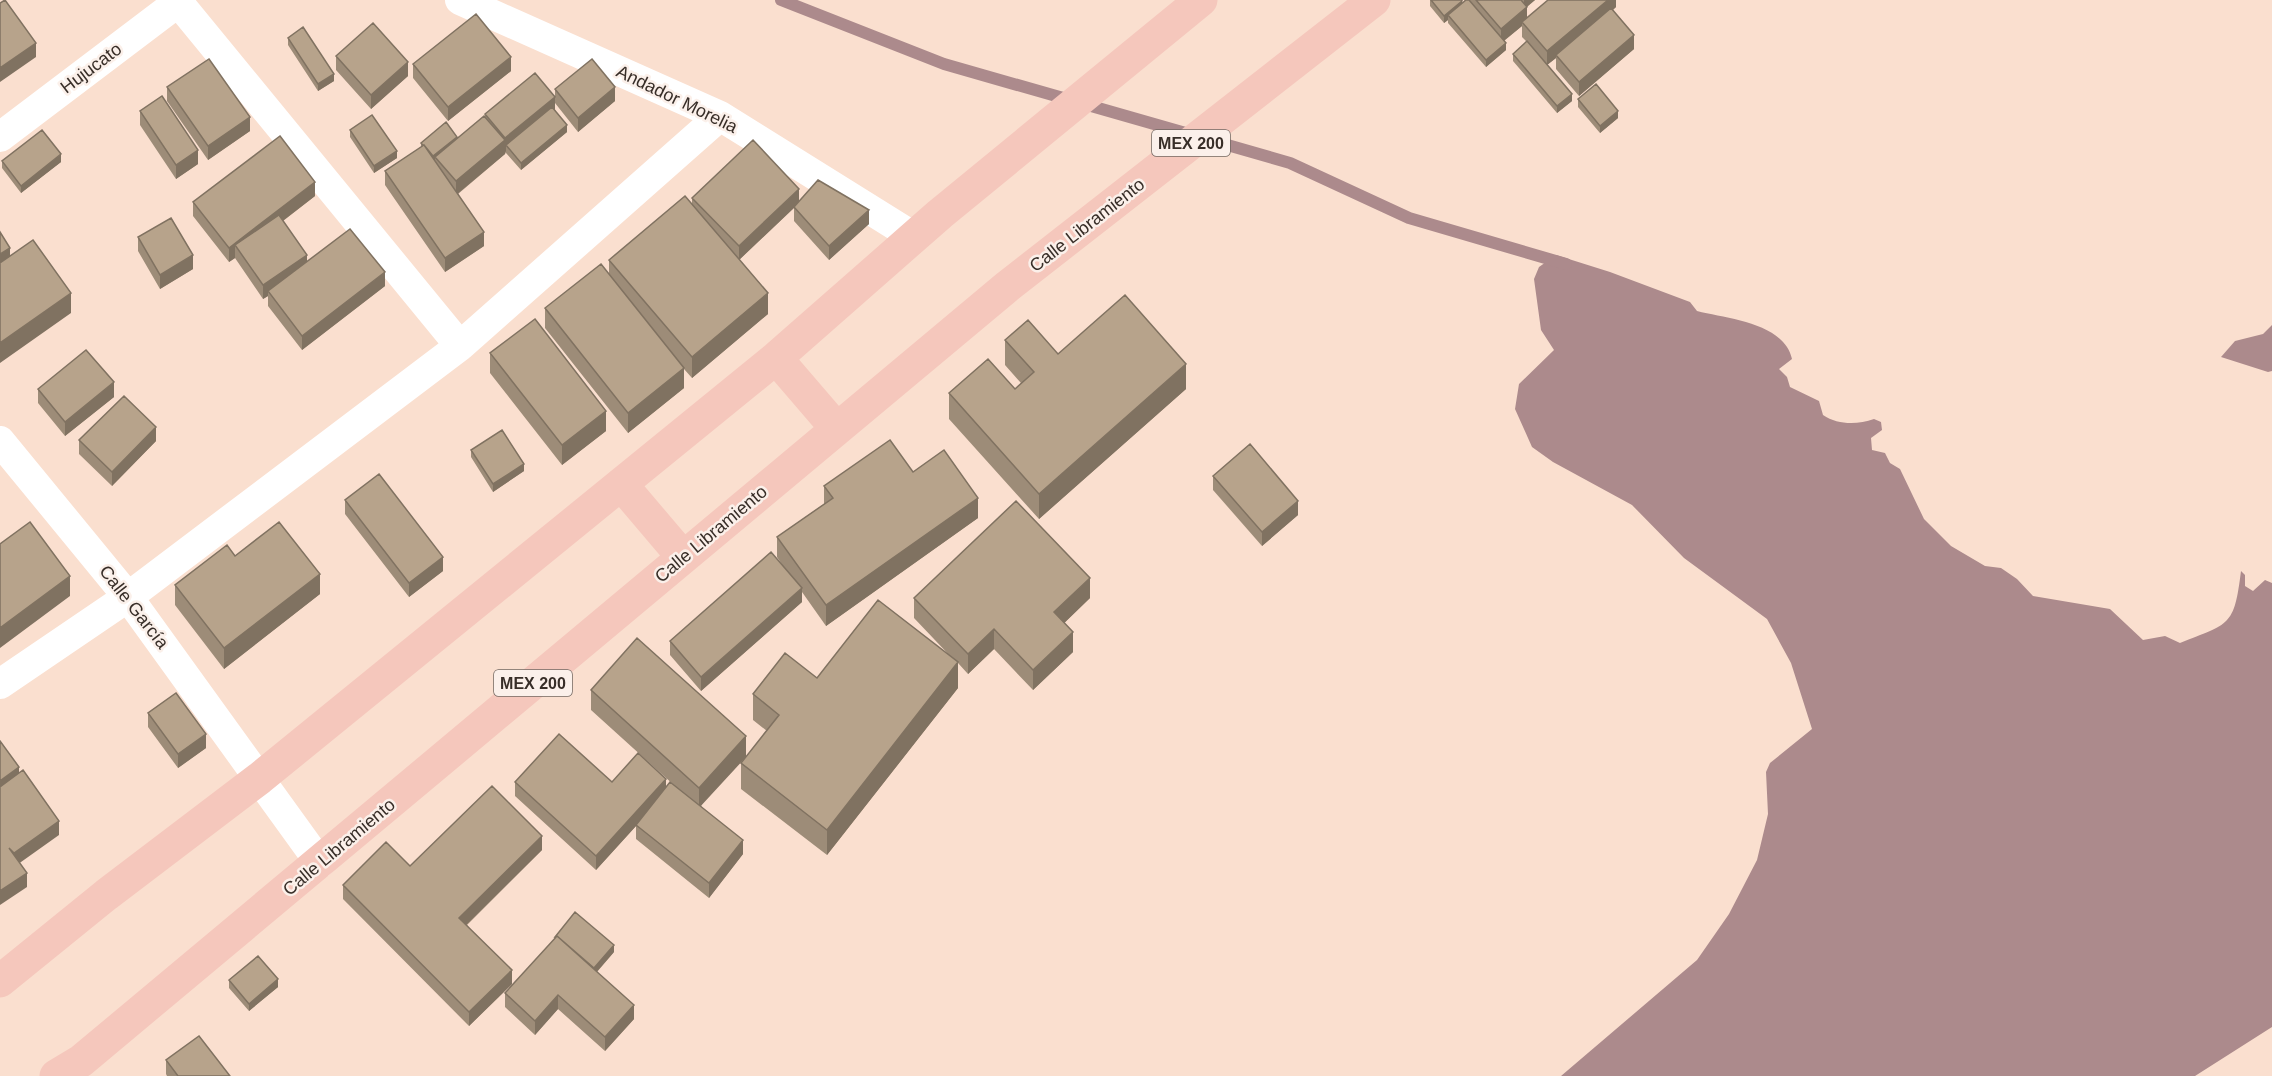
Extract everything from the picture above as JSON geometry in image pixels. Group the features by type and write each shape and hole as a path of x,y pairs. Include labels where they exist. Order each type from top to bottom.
{"highway":[{"path":"0,981 106,895 260,778 776,358 940,214 1200,0"},
{"name":"Calle Libramiento","path":"56,1076 81,1061 320,863 1008,286 1374,0"},
{"path":"776,358 837,429"},
{"path":"621,484 683,557"}],"street":[{"name":"Andador Morelia","path":"460,0 720,116 914,237"},
{"path":"180,1 460,346"},
{"name":"Hujucato","path":"0,137 180,1"},
{"path":"0,684 128,597 460,346 720,116"},
{"name":"Calle García","path":"0,441 128,597 320,863"}],"shaded area":[{"path":"1556,255 1610,272 1690,302 1697,311 1754,324 1778,337 1787,347 1792,359 1779,369 1787,377 1790,387 1819,401 1823,415 1835,421 1854,423 1874,419 1881,422 1882,430 1871,438 1872,450 1885,453 1890,463 1900,469 1924,519 1951,546 1985,566 2001,568 2017,579 2033,596 2110,609 2143,640 2165,636 2180,643 2210,631 2227,620 2236,603 2241,571 2245,575 2245,586 2253,591 2265,580 2272,583 2272,1027 2195,1076 1561,1076 1697,960 1729,914 1757,860 1768,814 1766,772 1770,763 1812,729 1791,663 1767,619 1684,558 1632,505 1553,462 1532,447 1515,409 1519,384 1554,350 1541,330 1534,279 1539,267"},
{"path":"2272,325 2272,371 2268,372 2221,357 2235,341 2263,334"}],"building":[{"path":"5,0 36,43 0,68 0,3"},
{"path":"1431,0 1462,0 1462,1 1444,16"},
{"path":"1469,0 1506,43 1486,60 1448,15"},
{"path":"1476,0 1521,0 1527,7 1501,29"},
{"path":"1548,0 1608,0 1547,51 1522,22"},
{"path":"1611,8 1634,35 1579,82 1556,55"},
{"path":"476,14 511,57 448,107 413,64"},
{"path":"373,23 408,62 371,95 336,56"},
{"path":"303,27 334,74 318,84 288,38"},
{"path":"1527,41 1572,94 1557,106 1513,54"},
{"path":"209,59 250,117 208,146 167,87"},
{"path":"592,59 615,87 578,118 555,89"},
{"path":"535,73 555,97 505,138 485,114"},
{"path":"1596,84 1618,111 1600,126 1578,99"},
{"path":"162,96 198,150 176,165 140,111"},
{"path":"552,107 567,125 521,163 506,145"},
{"path":"372,115 397,151 374,166 350,130"},
{"path":"484,116 505,140 456,181 435,157"},
{"path":"446,122 457,137 433,156 421,143"},
{"path":"42,130 61,154 21,186 2,161"},
{"path":"280,136 315,182 229,248 193,202"},
{"path":"753,140 799,189 739,246 692,198"},
{"path":"424,145 484,232 445,258 385,171"},
{"path":"818,180 869,210 829,246 794,207"},
{"path":"685,196 768,293 692,357 609,260"},
{"path":"279,215 307,255 263,285 235,245"},
{"path":"171,218 193,255 160,275 138,237"},
{"path":"350,229 385,272 302,336 268,291"},
{"path":"0,232 10,248 0,254"},
{"path":"33,240 71,293 0,343 0,263"},
{"path":"601,264 684,368 628,413 545,308"},
{"path":"1125,295 1186,364 1039,494 949,393 988,359 1015,389 1034,372 1005,340 1028,320 1058,354"},
{"path":"535,319 606,411 562,445 490,353"},
{"path":"86,350 114,382 65,422 38,389"},
{"path":"124,396 156,427 112,472 79,440"},
{"path":"502,430 524,464 493,484 471,450"},
{"path":"890,440 913,472 944,450 978,498 826,605 777,537 833,498 824,486"},
{"path":"1250,444 1298,501 1262,532 1213,476"},
{"path":"379,474 443,557 409,583 345,500"},
{"path":"1016,501 1090,578 1054,612 1073,632 1033,670 994,629 968,654 914,598"},
{"path":"30,522 70,576 0,628 0,544"},
{"path":"279,522 320,574 224,648 175,585 227,545 235,556"},
{"path":"771,552 802,588 701,677 670,641"},
{"path":"878,600 958,662 827,830 741,763 779,715 753,694 785,653 817,678"},
{"path":"637,638 746,736 699,788 591,690"},
{"path":"176,693 206,734 178,754 148,713"},
{"path":"559,734 612,782 638,753 666,779 596,856 515,782"},
{"path":"0,741 19,767 0,781"},
{"path":"23,770 59,821 14,853 9,848 27,873 0,891 0,787"},
{"path":"670,782 743,840 709,883 636,825"},
{"path":"492,786 542,836 459,918 512,970 469,1012 343,885 386,842 410,866"},
{"path":"575,912 614,945 594,968 557,936 555,937"},
{"path":"557,936 634,1005 605,1037 558,995 535,1021 505,993"},
{"path":"258,956 278,979 249,1004 229,980"},
{"path":"199,1036 230,1076 178,1076 166,1060"}],"waterway":[{"path":"781,0 944,64 1290,163 1409,218 1566,264"}]}
